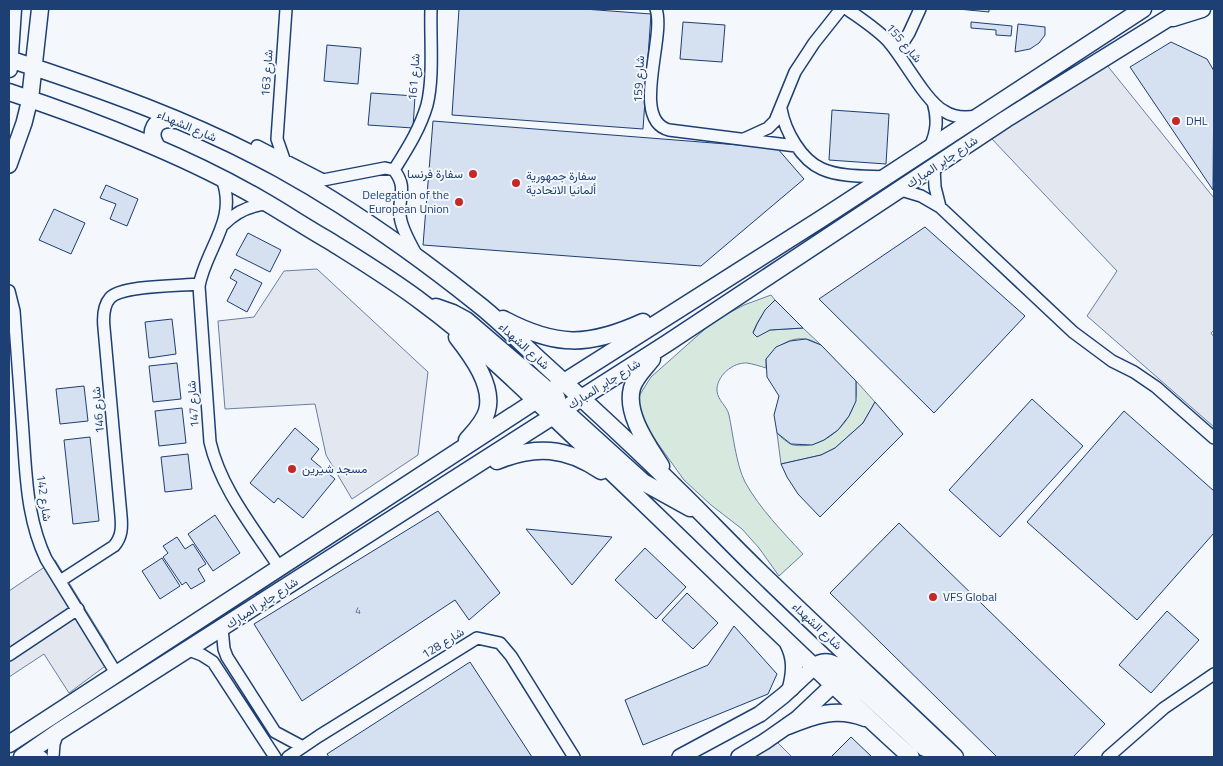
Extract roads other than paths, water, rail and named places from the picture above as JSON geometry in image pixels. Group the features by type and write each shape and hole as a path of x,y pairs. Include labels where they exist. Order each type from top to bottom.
{"main road":[{"path":"9,62 13,9"},
{"path":"30,99 40,9"},
{"name":"شارع جابر المبارك","path":"9,744 564,382 885,177 1143,9"},
{"name":"شارع جابر المبارك","path":"30,756 58,732 582,399 1006,119 1183,9"},
{"path":"1159,23 1202,9"},
{"name":"شارع الشهداء","path":"9,62 77,82 175,120 280,169 322,194 480,305 673,485 759,571 952,754"},
{"path":"9,92 158,148 222,179 268,204 389,278 430,308 489,357 542,397 542,400 551,400 558,413 637,496 814,667 911,757"},
{"path":"158,148 152,136 156,124 162,120 175,120"},
{"path":"480,305 505,320 539,336 557,340 578,341 599,338 624,331 693,300"},
{"path":"430,308 458,338 471,357 482,377 488,398 487,411 480,424 443,462"},
{"path":"666,344 637,377 632,386 631,400 639,428 673,485"},
{"path":"542,397 565,402 582,399"},
{"path":"558,413 643,482 703,515"},
{"path":"447,484 511,456 532,451 552,450 585,461 637,496"},
{"path":"786,639 794,659 791,688"},
{"path":"832,639 838,658 839,669 833,685"},
{"path":"814,667 821,662 832,664 925,748 936,752 952,754"},
{"path":"788,726 817,715 832,712 850,713 869,719"}],"street":[{"name":"شارع 163","path":"284,159 277,139 286,9"},
{"name":"شارع 161","path":"394,170 414,138 427,104 430,88 431,9"},
{"name":"شارع 159","path":"656,9 657,22 651,108 654,120 659,126 668,130 796,146"},
{"path":"741,140 768,128 775,121 795,72 814,43 841,9"},
{"name":"شارع 155","path":"847,9 880,34 897,52 933,102 942,111 966,118 979,116"},
{"path":"897,52 909,33 920,9"},
{"path":"9,165 24,123 30,99"},
{"name":"شارع 155","path":"930,147 937,125 933,102"},
{"path":"781,109 787,131 796,146 813,164 821,169 844,174 885,177"},
{"path":"236,148 257,146 277,139"},
{"path":"257,146 322,180 385,168 394,170 402,183 401,221 418,260"},
{"path":"934,167 935,187 940,208"},
{"name":"شارع 147","path":"222,179 228,202 223,225 206,262 199,284 208,420 213,454 216,466 229,492 280,567"},
{"path":"901,190 922,196 940,208 1073,332 1112,361 1134,372 1156,387 1214,438"},
{"name":"شارع 147","path":"223,225 243,209 268,204"},
{"name":"شارع 146","path":"60,581 114,546 122,532 104,328 104,314 107,303 113,296 125,290 199,284"},
{"name":"شارع 142","path":"9,291 14,310 26,478 31,517 37,540 46,559 116,673"},
{"path":"9,655 78,609"},
{"path":"222,628 224,649 227,657 275,732 303,747"},
{"name":"شارع 128","path":"288,757 476,638 500,643 511,656 574,757"},
{"path":"189,650 202,654 213,662 275,757"},
{"path":"680,757 750,721 770,708 814,667"},
{"path":"1108,757 1164,708 1214,674"},
{"path":"742,756 788,726 833,685"},
{"path":"53,757 54,744 58,732"}],"place":[{"name":"DHL","path":"1176,121"},
{"name":"سفارة فرنسا","path":"473,174"},
{"name":"سفارة جمهورية ألمانيا الاتحادية","path":"516,183"},
{"name":"Delegation of the European Union","path":"459,202"},
{"name":"مسجد شيرين","path":"292,469"},
{"name":"VFS Global","path":"933,597"}]}
